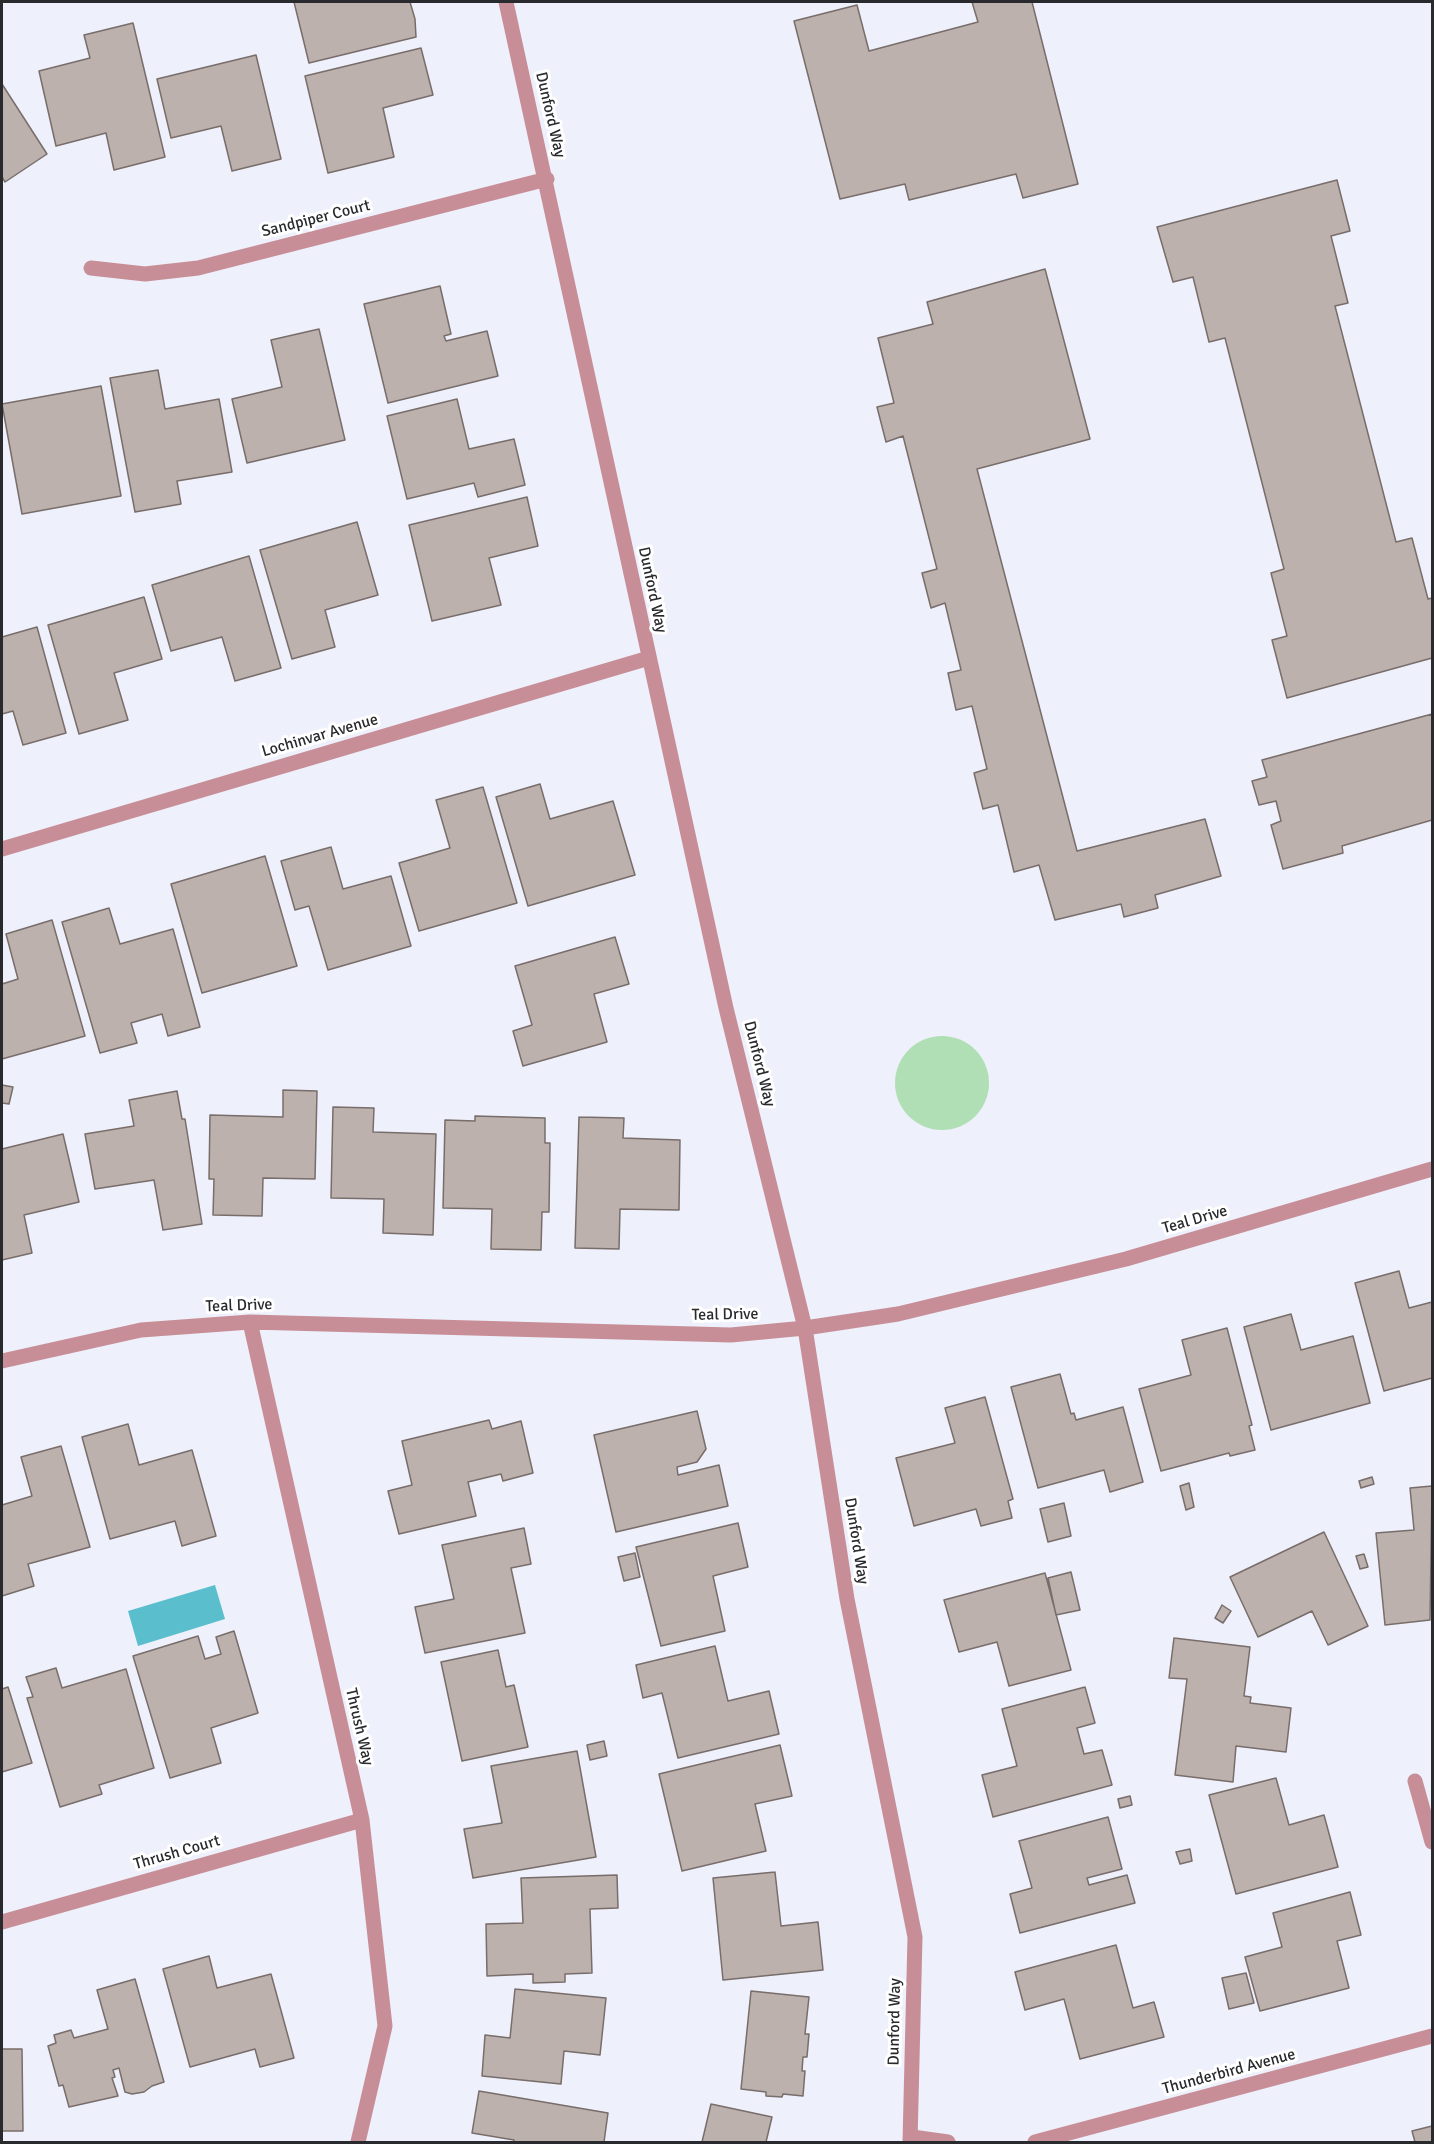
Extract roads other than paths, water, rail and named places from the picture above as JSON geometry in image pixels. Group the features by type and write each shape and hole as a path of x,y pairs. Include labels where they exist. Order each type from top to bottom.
{"street":[{"name":"Dunford Way","path":"506,2 547,179 726,1008 805,1328 847,1599 915,1937 911,2140"},
{"name":"Sandpiper Court","path":"91,268 145,274 198,268 547,179"},
{"name":"Lochinvar Avenue","path":"2,849 649,658"},
{"name":"Teal Drive","path":"2,1361 141,1330 250,1322 731,1335 805,1328 898,1314 1126,1259 1432,1169"},
{"name":"Thrush Way","path":"250,1322 362,1820 385,2026 358,2142"},
{"path":"1415,1781 1432,1842"},
{"name":"Thrush Court","path":"2,1922 362,1820"},
{"name":"Thunderbird Avenue","path":"1035,2142 1432,2036"},
{"path":"911,2140 948,2142"}],"water":[{"path":"215,1585 225,1619 138,1646 128,1611"}]}
